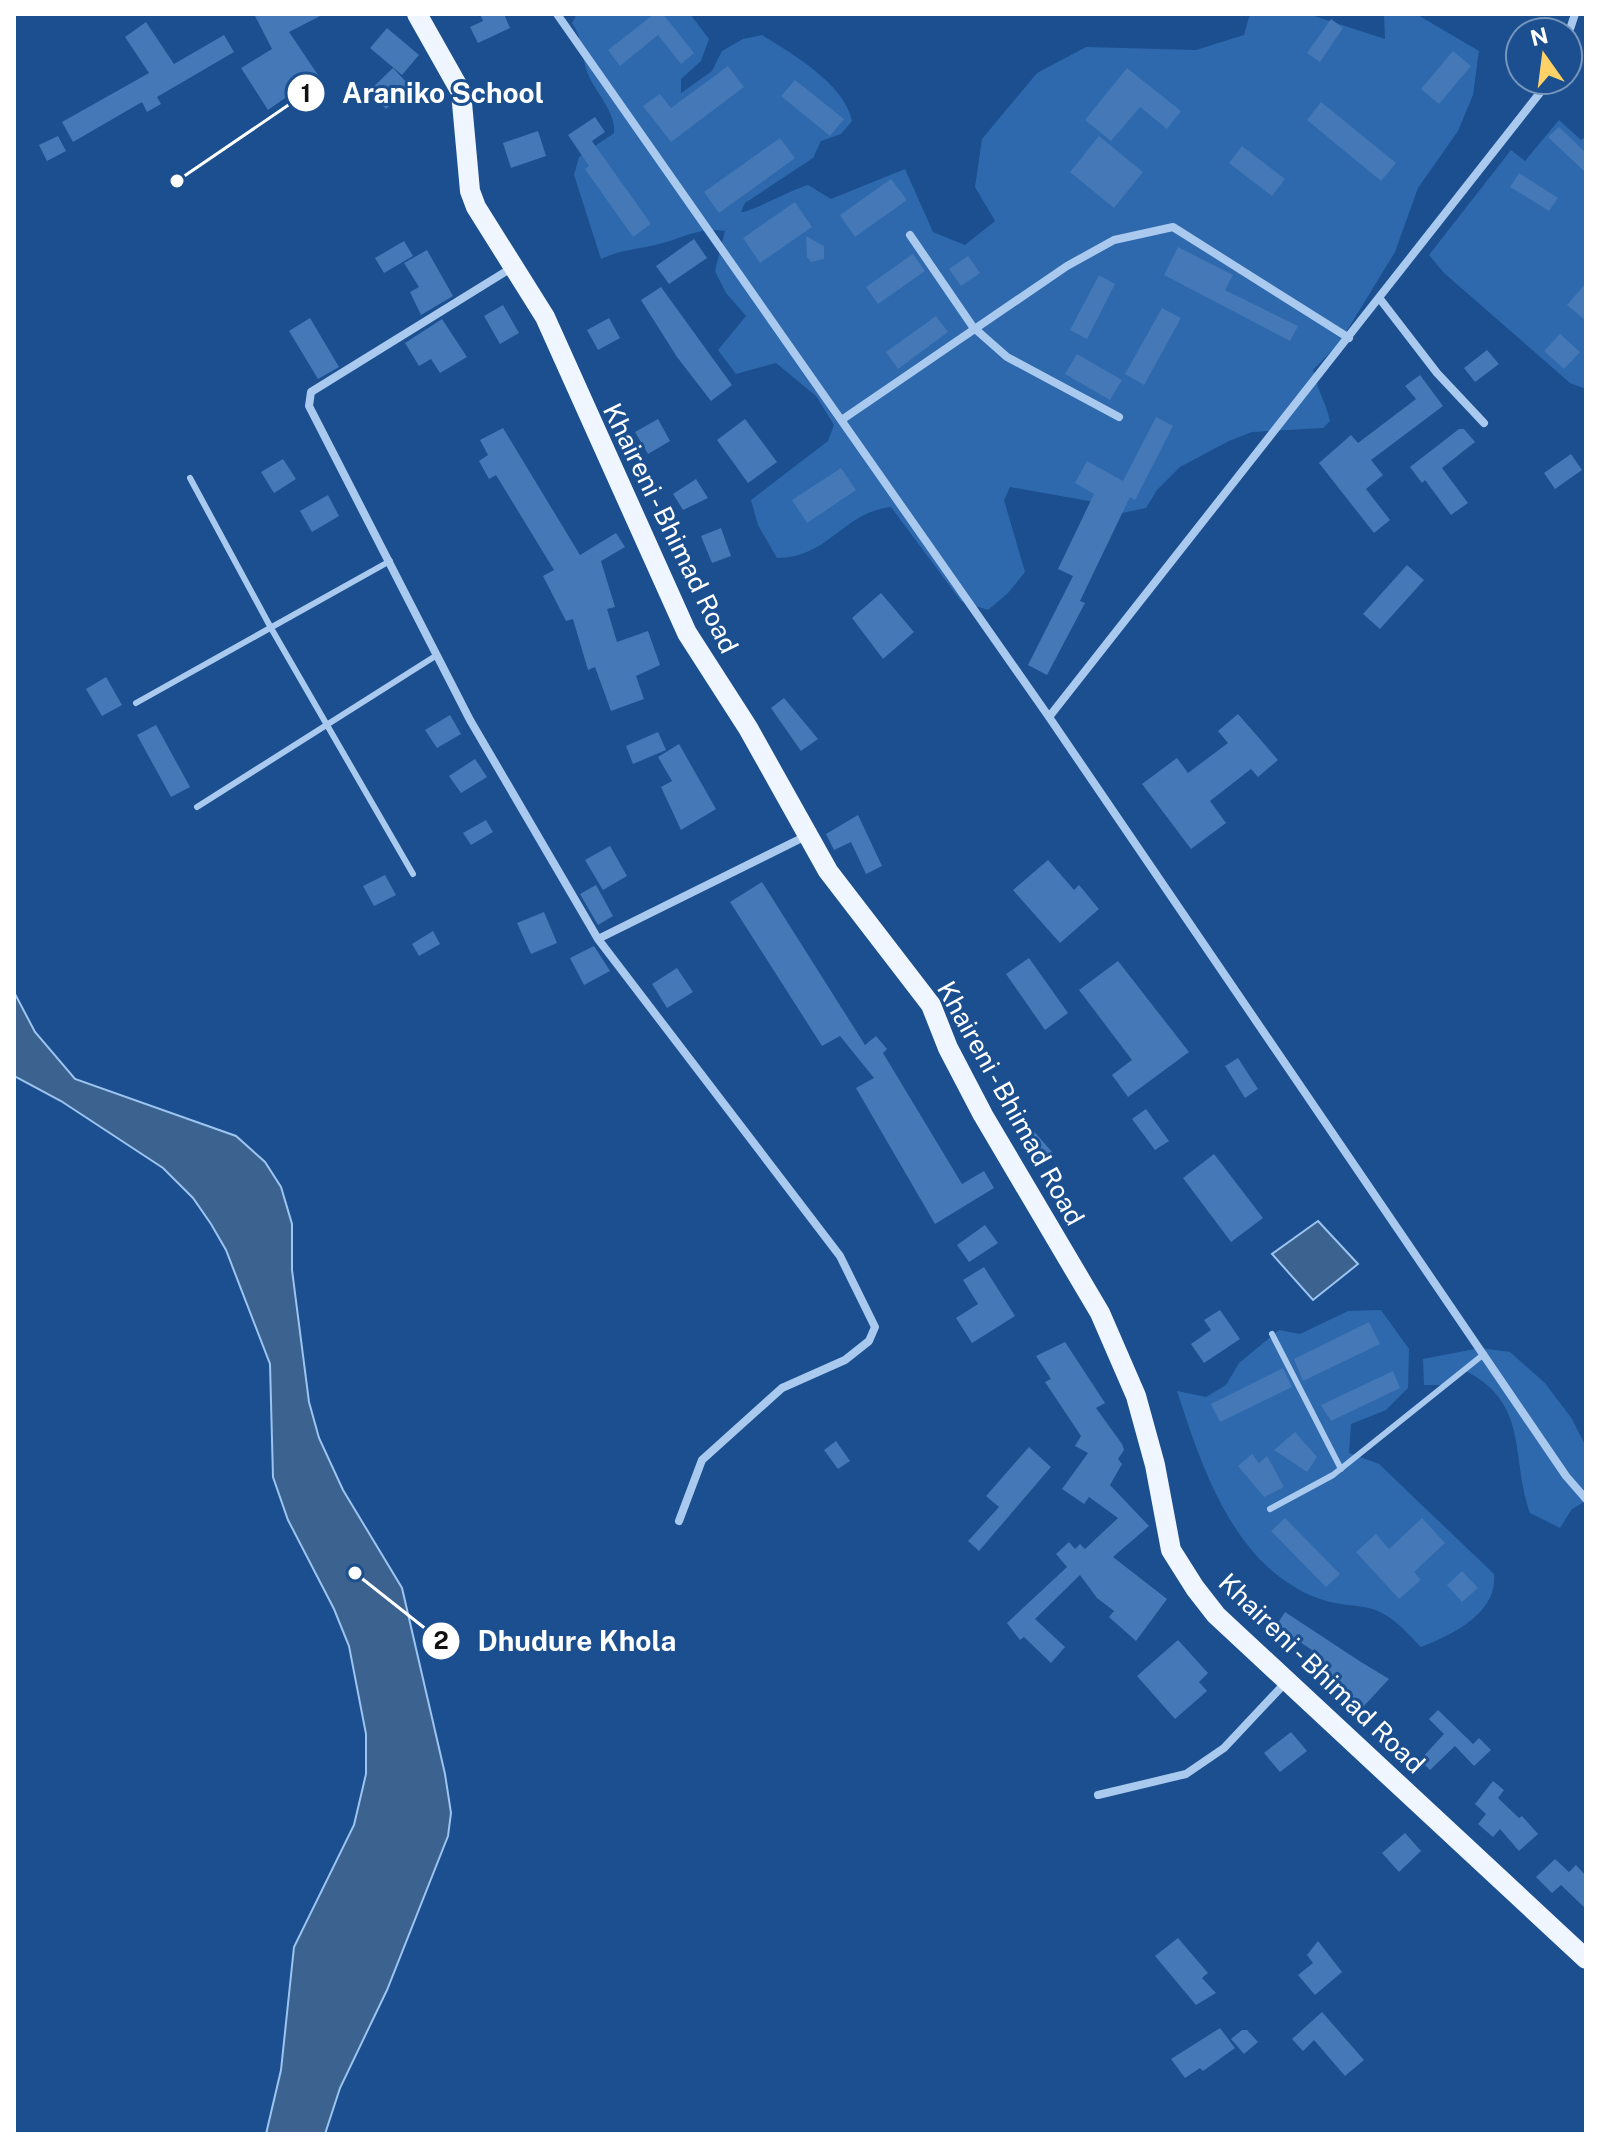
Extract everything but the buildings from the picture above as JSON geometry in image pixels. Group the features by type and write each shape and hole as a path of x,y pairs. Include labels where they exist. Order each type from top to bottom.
{"main road":[{"name":"Khaireni - Bhimad Road","path":"417,14 461,92 470,191 476,207 545,317 687,633 748,728 828,871 931,1005 948,1048 983,1115 1100,1313 1136,1396 1155,1465 1166,1533 1177,1561 1216,1615 1586,1959"}],"street":[{"path":"557,14 843,419 1566,1476 1586,1499"},
{"path":"1049,717 1538,96"},
{"path":"843,419 973,327 1067,266 1114,240 1173,227 1349,338"},
{"path":"910,235 973,327 1007,357 1119,417"},
{"path":"515,266 311,392 309,406 470,720 598,939 840,1256 875,1327 869,1341 845,1360 782,1388 702,1460 679,1521"},
{"path":"1380,299 1437,373 1484,423"},
{"path":"598,939 806,835"},
{"path":"1098,1795 1186,1774 1224,1748 1288,1681"}],"lane":[{"path":"190,478 271,628 413,874"},
{"path":"136,703 390,561"},
{"path":"197,807 328,727 437,655"},
{"path":"1272,1334 1341,1469"},
{"path":"1270,1509 1341,1469 1484,1354"}],"shaded area":[{"path":"577,14 690,14 709,39 701,61 681,79 681,93 712,71 722,51 743,39 762,35 815,71 839,94 852,121 841,134 821,141 813,158 745,203 741,212 808,185 831,199 905,169 933,232 965,245 995,221 975,187 982,139 1037,73 1086,47 1196,50 1244,35 1250,14 1308,14 1385,39 1384,14 1416,14 1479,51 1473,95 1458,131 1418,188 1395,252 1340,342 1313,370 1330,421 1323,428 1252,432 1229,441 1180,467 1157,490 1146,508 1117,514 1094,502 1010,487 1004,500 1025,572 1008,593 988,610 961,601 891,507 860,517 810,551 777,558 758,525 751,500 828,441 834,425 816,396 776,363 736,374 718,350 746,316 726,293 715,271 725,231 701,231 601,259 574,175 579,157 614,133 614,125 586,69 572,23"},
{"path":"1559,120 1581,140 1586,136 1586,389 1570,383 1444,273 1429,255 1511,150 1525,161"},
{"path":"14,992 35,1032 75,1079 236,1136 265,1162 281,1187 292,1224 292,1270 309,1402 319,1438 343,1490 402,1588 445,1774 451,1813 448,1836 387,1990 340,2088 325,2134 266,2134 281,2070 294,1947 354,1825 366,1774 366,1734 349,1646 334,1609 288,1520 273,1477 270,1364 226,1250 193,1198 163,1168 61,1101 14,1076"},
{"path":"1318,1221 1358,1264 1313,1300 1272,1254"},
{"path":"1381,1310 1409,1349 1408,1388 1386,1410 1351,1424 1349,1453 1379,1464 1494,1574 1489,1600 1471,1621 1421,1647 1385,1614 1369,1608 1326,1601 1295,1588 1269,1568 1247,1544 1228,1516 1199,1454 1177,1391 1206,1397 1226,1385 1239,1363 1279,1330 1300,1334 1348,1311"},
{"path":"1480,1348 1510,1352 1545,1383 1572,1419 1586,1447 1586,1501 1572,1509 1560,1528 1530,1513 1509,1414 1485,1383 1464,1370 1445,1385 1424,1385 1423,1359"}],"place":[{"name":"Araniko School","path":"177,181"},
{"name":"Dhudure Khola","path":"355,1573"}]}
